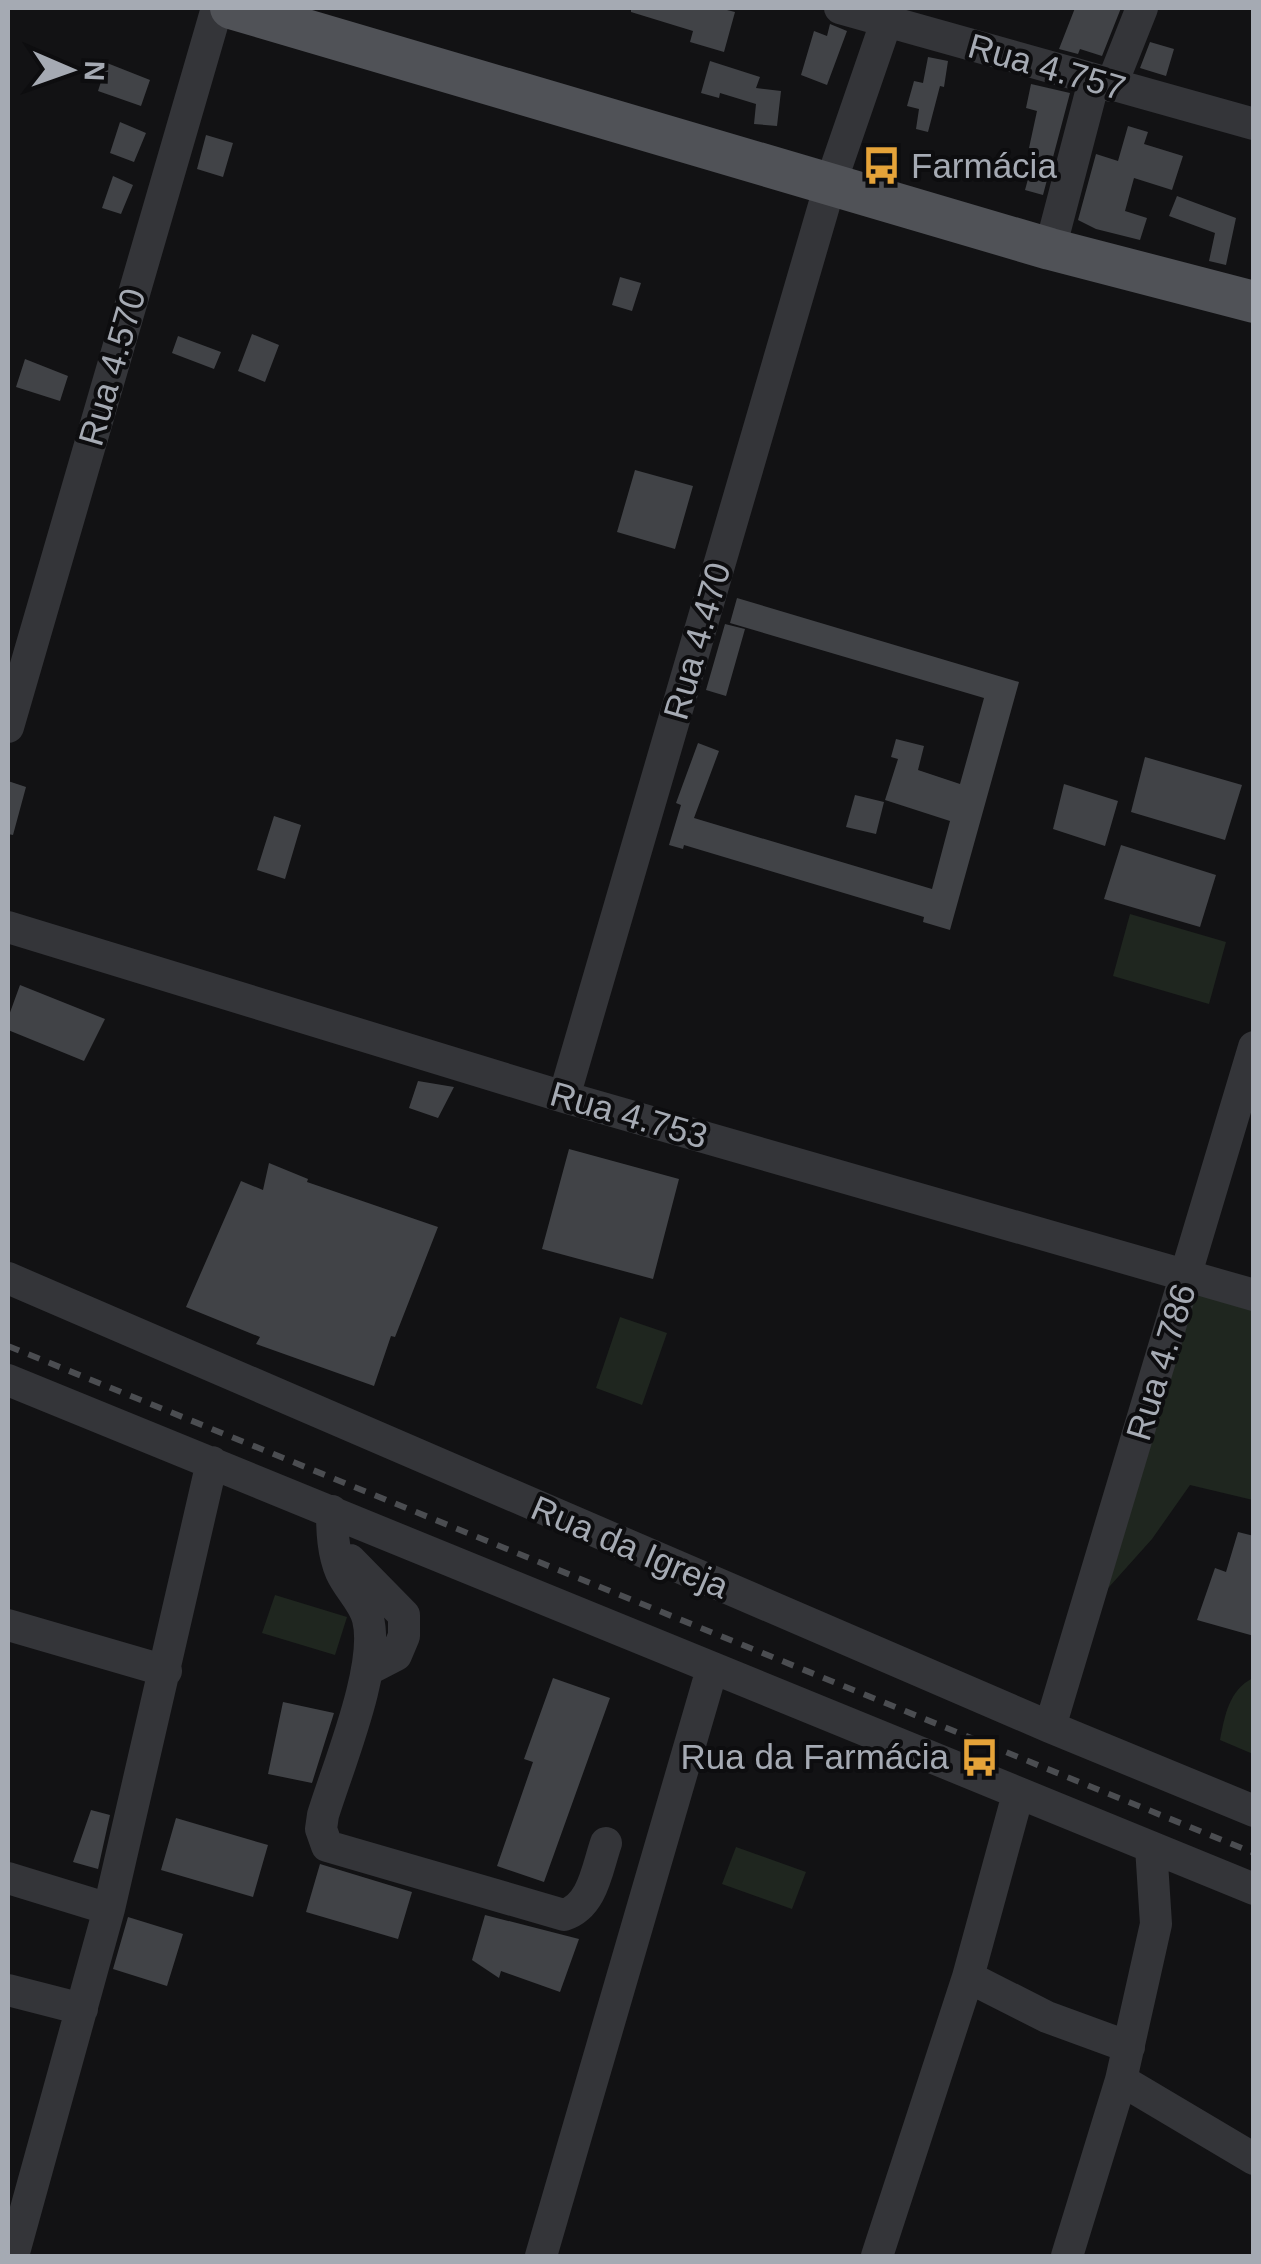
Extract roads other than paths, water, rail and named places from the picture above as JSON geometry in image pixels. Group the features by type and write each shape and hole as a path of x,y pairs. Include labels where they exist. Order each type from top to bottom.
{"main road":[{"path":"231,8 1050,250 1254,302"}],"street":[{"name":"Rua 4.570","path":"8,728 218,8"},
{"name":"Rua 4.757","path":"840,8 888,14 1103,84 1254,124"},
{"path":"1050,250 1103,84 1142,8"},
{"name":"Rua 4.470","path":"564,1097 830,185 888,14"},
{"name":"Rua 4.753","path":"8,926 564,1097 1254,1294"},
{"name":"Rua 4.786","path":"1050,1728 1254,1047"},
{"name":"Rua da Igreja","path":"8,1278 1050,1728 1254,1811"},
{"path":"8,1380 212,1462 332,1527 712,1669 1254,1889"},
{"path":"13,2256 108,1909 212,1462"},
{"path":"332,1527 342,1572 368,1615 371,1642 367,1670 323,1814 321,1829 327,1846 564,1915 576,1911 586,1901 606,1843"},
{"path":"8,1625 166,1672"},
{"path":"541,2256 712,1669"},
{"path":"877,2256 968,1977 1018,1794"},
{"path":"1067,2256 1121,2080 1156,1924 1151,1847"},
{"path":"8,1878 108,1909"},
{"path":"968,1977 1047,2017 1128,2047"},
{"path":"8,1990 82,2009"},
{"path":"1121,2080 1254,2159"}],"railway":[{"path":"8,1346 1254,1853"}],"place":[{"name":"Farmácia","path":"881,166"},
{"name":"Rua da Farmácia","path":"979,1757"}]}
